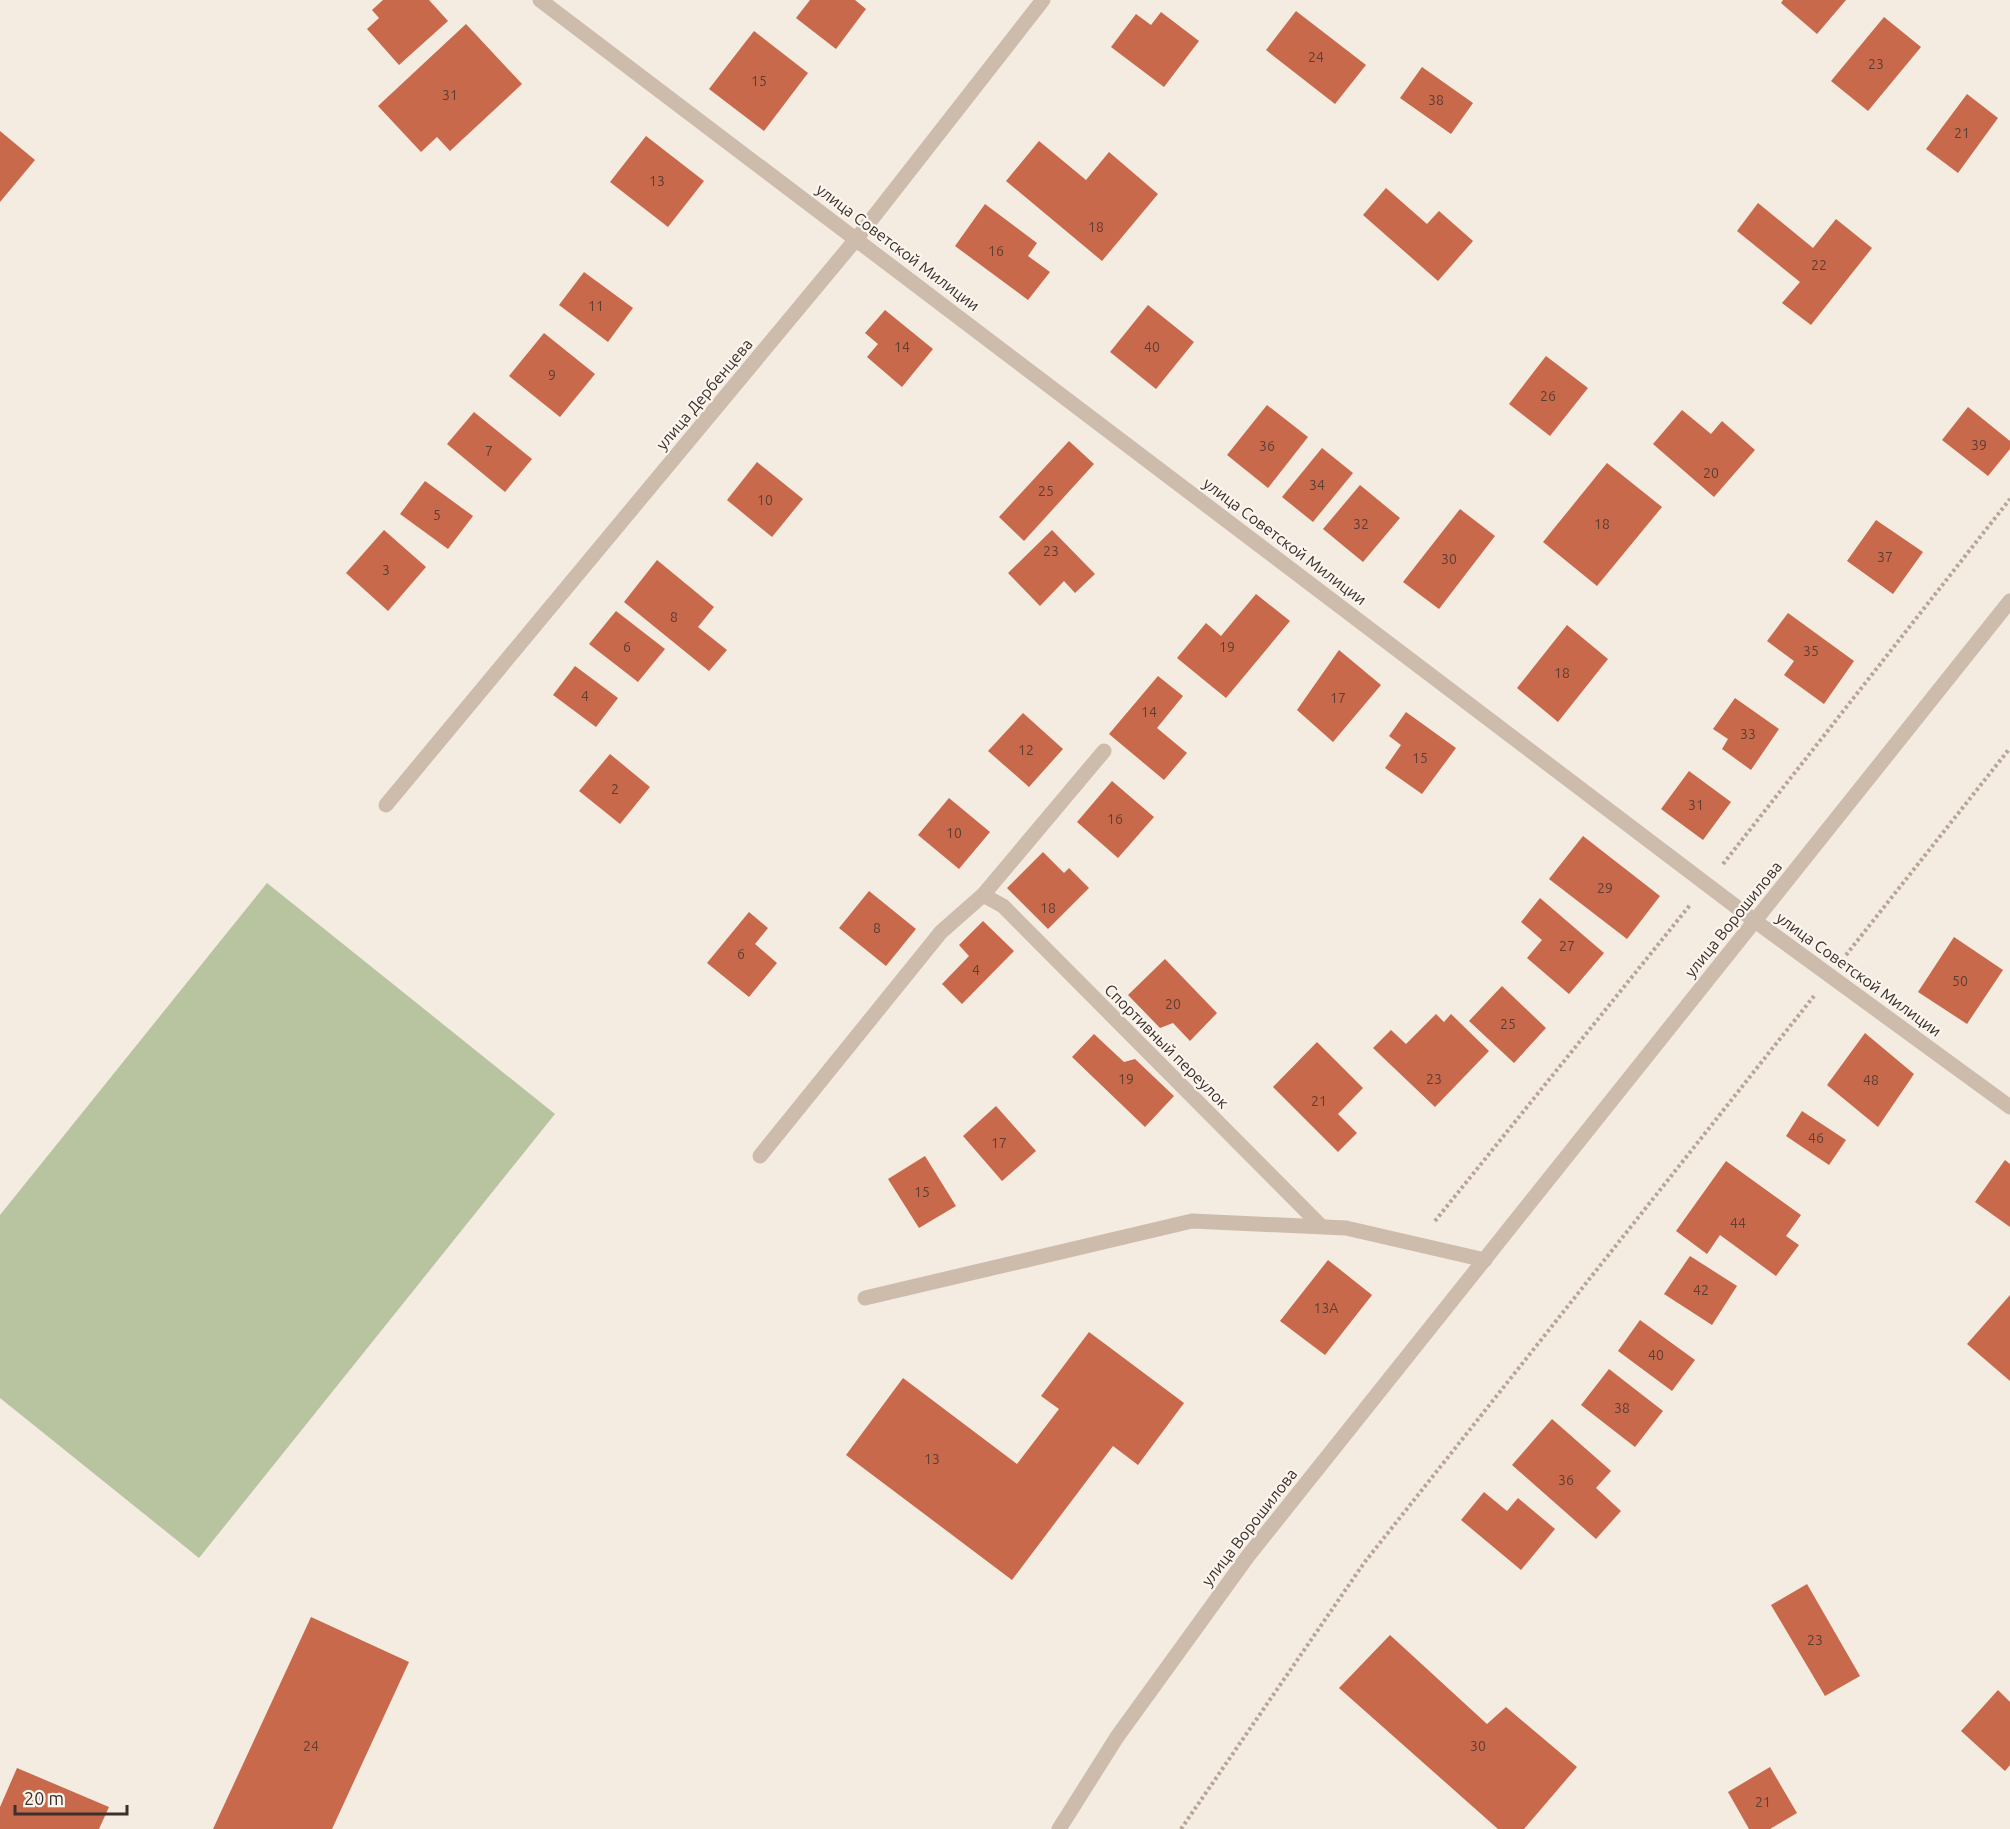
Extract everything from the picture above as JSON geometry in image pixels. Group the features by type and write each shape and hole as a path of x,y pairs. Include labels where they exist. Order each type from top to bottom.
{"street":[{"name":"улица Советской Милиции","path":"540,0 857,238 1755,921 2010,1107"},
{"name":"улица Дербенцева","path":"386,805 857,238 1043,0"},
{"name":"улица Ворошилова","path":"1059,1829 1117,1737 1248,1556 2010,601"},
{"path":"760,1156 941,932 983,895 1104,751"},
{"name":"Спортивный переулок","path":"983,895 1003,906 1321,1226"},
{"path":"866,1298 1192,1221 1346,1228 1485,1260"}],"path":[{"path":"1181,1829 1364,1563 2010,748"}],"green space":[{"path":"267,883 555,1114 199,1558 0,1398 0,1215"}],"building":[{"path":"383,0 429,0 448,21 399,65 367,29 379,18 372,10"},
{"path":"810,0 855,0 866,9 836,49 796,18"},
{"path":"1783,0 1846,0 1817,34 1781,3"},
{"path":"1296,11 1366,65 1335,104 1266,50"},
{"path":"1161,12 1199,41 1164,87 1111,47 1136,14 1151,25"},
{"path":"1884,17 1921,47 1868,111 1831,81"},
{"path":"466,24 522,84 450,151 437,137 421,152 378,106"},
{"path":"754,31 808,73 764,131 709,89"},
{"path":"1422,67 1473,103 1451,134 1400,98"},
{"path":"1967,94 1998,118 1958,173 1926,149"},
{"path":"0,131 35,160 0,202"},
{"path":"646,136 704,181 668,227 610,182"},
{"path":"1039,141 1086,180 1109,152 1158,194 1102,261 1006,181"},
{"path":"1386,188 1427,224 1439,211 1473,241 1438,281 1363,215"},
{"path":"1758,203 1813,248 1836,219 1872,248 1811,325 1782,303 1800,282 1737,231"},
{"path":"985,204 1037,243 1028,256 1050,272 1028,300 955,246"},
{"path":"584,272 633,308 608,342 559,305"},
{"path":"1148,305 1194,342 1156,389 1110,352"},
{"path":"885,310 933,349 902,387 867,357 878,344 865,333"},
{"path":"544,333 595,374 560,417 509,376"},
{"path":"1546,356 1588,388 1550,436 1509,404"},
{"path":"1267,405 1308,437 1268,488 1227,455"},
{"path":"1968,407 2010,441 2010,449 1988,476 1942,440"},
{"path":"1682,410 1711,434 1722,421 1755,450 1714,497 1653,444"},
{"path":"474,412 532,459 505,492 447,444"},
{"path":"1069,441 1094,464 1024,541 999,517"},
{"path":"1322,448 1353,473 1313,522 1282,497"},
{"path":"757,462 803,499 772,537 727,500"},
{"path":"1607,463 1662,507 1597,586 1543,542"},
{"path":"425,481 473,516 448,549 400,514"},
{"path":"1360,485 1400,518 1363,562 1323,529"},
{"path":"1460,509 1495,536 1439,609 1403,582"},
{"path":"1876,520 1923,552 1893,594 1847,561"},
{"path":"384,530 426,567 388,611 346,573"},
{"path":"1052,530 1095,574 1075,593 1064,581 1040,606 1008,573"},
{"path":"657,560 714,607 698,627 727,650 709,671 624,602"},
{"path":"1256,594 1290,621 1226,698 1177,658 1206,623 1221,636"},
{"path":"616,611 665,649 638,682 589,644"},
{"path":"1788,613 1854,661 1824,704 1784,675 1794,661 1767,641"},
{"path":"1567,625 1608,659 1558,722 1517,688"},
{"path":"1339,650 1381,685 1333,742 1297,710"},
{"path":"575,666 618,698 596,727 553,695"},
{"path":"1158,676 1183,696 1157,728 1187,753 1164,780 1109,734"},
{"path":"1735,698 1779,729 1751,770 1722,749 1728,739 1713,729"},
{"path":"1406,712 1456,748 1422,794 1385,768 1401,745 1389,736"},
{"path":"1023,713 1063,749 1029,787 988,751"},
{"path":"610,754 650,787 620,824 579,791"},
{"path":"1689,771 1731,802 1703,840 1661,809"},
{"path":"1112,781 1154,817 1118,858 1077,822"},
{"path":"949,798 990,832 959,869 918,835"},
{"path":"1583,836 1660,896 1627,939 1549,879"},
{"path":"1043,852 1064,873 1069,868 1089,888 1048,929 1007,888"},
{"path":"869,891 916,929 886,966 839,928"},
{"path":"1540,898 1604,953 1569,994 1527,958 1542,940 1521,922"},
{"path":"749,912 768,928 755,944 777,963 749,997 707,963"},
{"path":"983,921 1014,951 962,1004 942,984 969,956 959,945"},
{"path":"1954,937 2003,970 1967,1024 1918,992"},
{"path":"1165,959 1217,1013 1190,1041 1173,1023 1160,1028 1128,995"},
{"path":"1502,986 1546,1028 1514,1063 1469,1021"},
{"path":"1436,1014 1444,1022 1451,1014 1489,1051 1435,1107 1373,1048 1391,1030 1406,1044"},
{"path":"1865,1033 1914,1074 1878,1127 1827,1085"},
{"path":"1094,1034 1124,1062 1135,1059 1174,1096 1145,1127 1072,1057"},
{"path":"1317,1042 1363,1088 1338,1114 1357,1133 1338,1152 1273,1087"},
{"path":"996,1106 1036,1151 1002,1181 963,1136"},
{"path":"1802,1111 1846,1140 1829,1165 1786,1136"},
{"path":"925,1156 956,1206 919,1228 888,1179"},
{"path":"2005,1160 2010,1164 2010,1227 1975,1202"},
{"path":"1726,1161 1801,1215 1786,1236 1799,1245 1776,1276 1720,1235 1707,1254 1676,1231"},
{"path":"1690,1256 1737,1286 1712,1325 1664,1294"},
{"path":"1328,1260 1372,1295 1325,1355 1280,1321"},
{"path":"2010,1295 2010,1381 1967,1344"},
{"path":"1640,1320 1695,1360 1672,1391 1618,1351"},
{"path":"1089,1332 1184,1403 1138,1465 1113,1446 1012,1580 846,1455 903,1378 1017,1464 1059,1409 1041,1396"},
{"path":"1609,1369 1663,1411 1635,1447 1581,1405"},
{"path":"1552,1419 1611,1471 1596,1488 1621,1511 1596,1539 1512,1465"},
{"path":"1484,1492 1507,1511 1518,1498 1555,1529 1521,1570 1461,1520"},
{"path":"1807,1584 1860,1676 1825,1696 1771,1605"},
{"path":"311,1617 409,1662 332,1829 213,1829"},
{"path":"1390,1635 1487,1724 1506,1707 1577,1767 1524,1829 1498,1829 1339,1688"},
{"path":"1998,1690 2010,1702 2010,1765 2005,1771 1961,1731"},
{"path":"1770,1767 1797,1813 1770,1829 1749,1829 1728,1792"},
{"path":"17,1768 109,1807 99,1829 0,1829 0,1807"}]}
